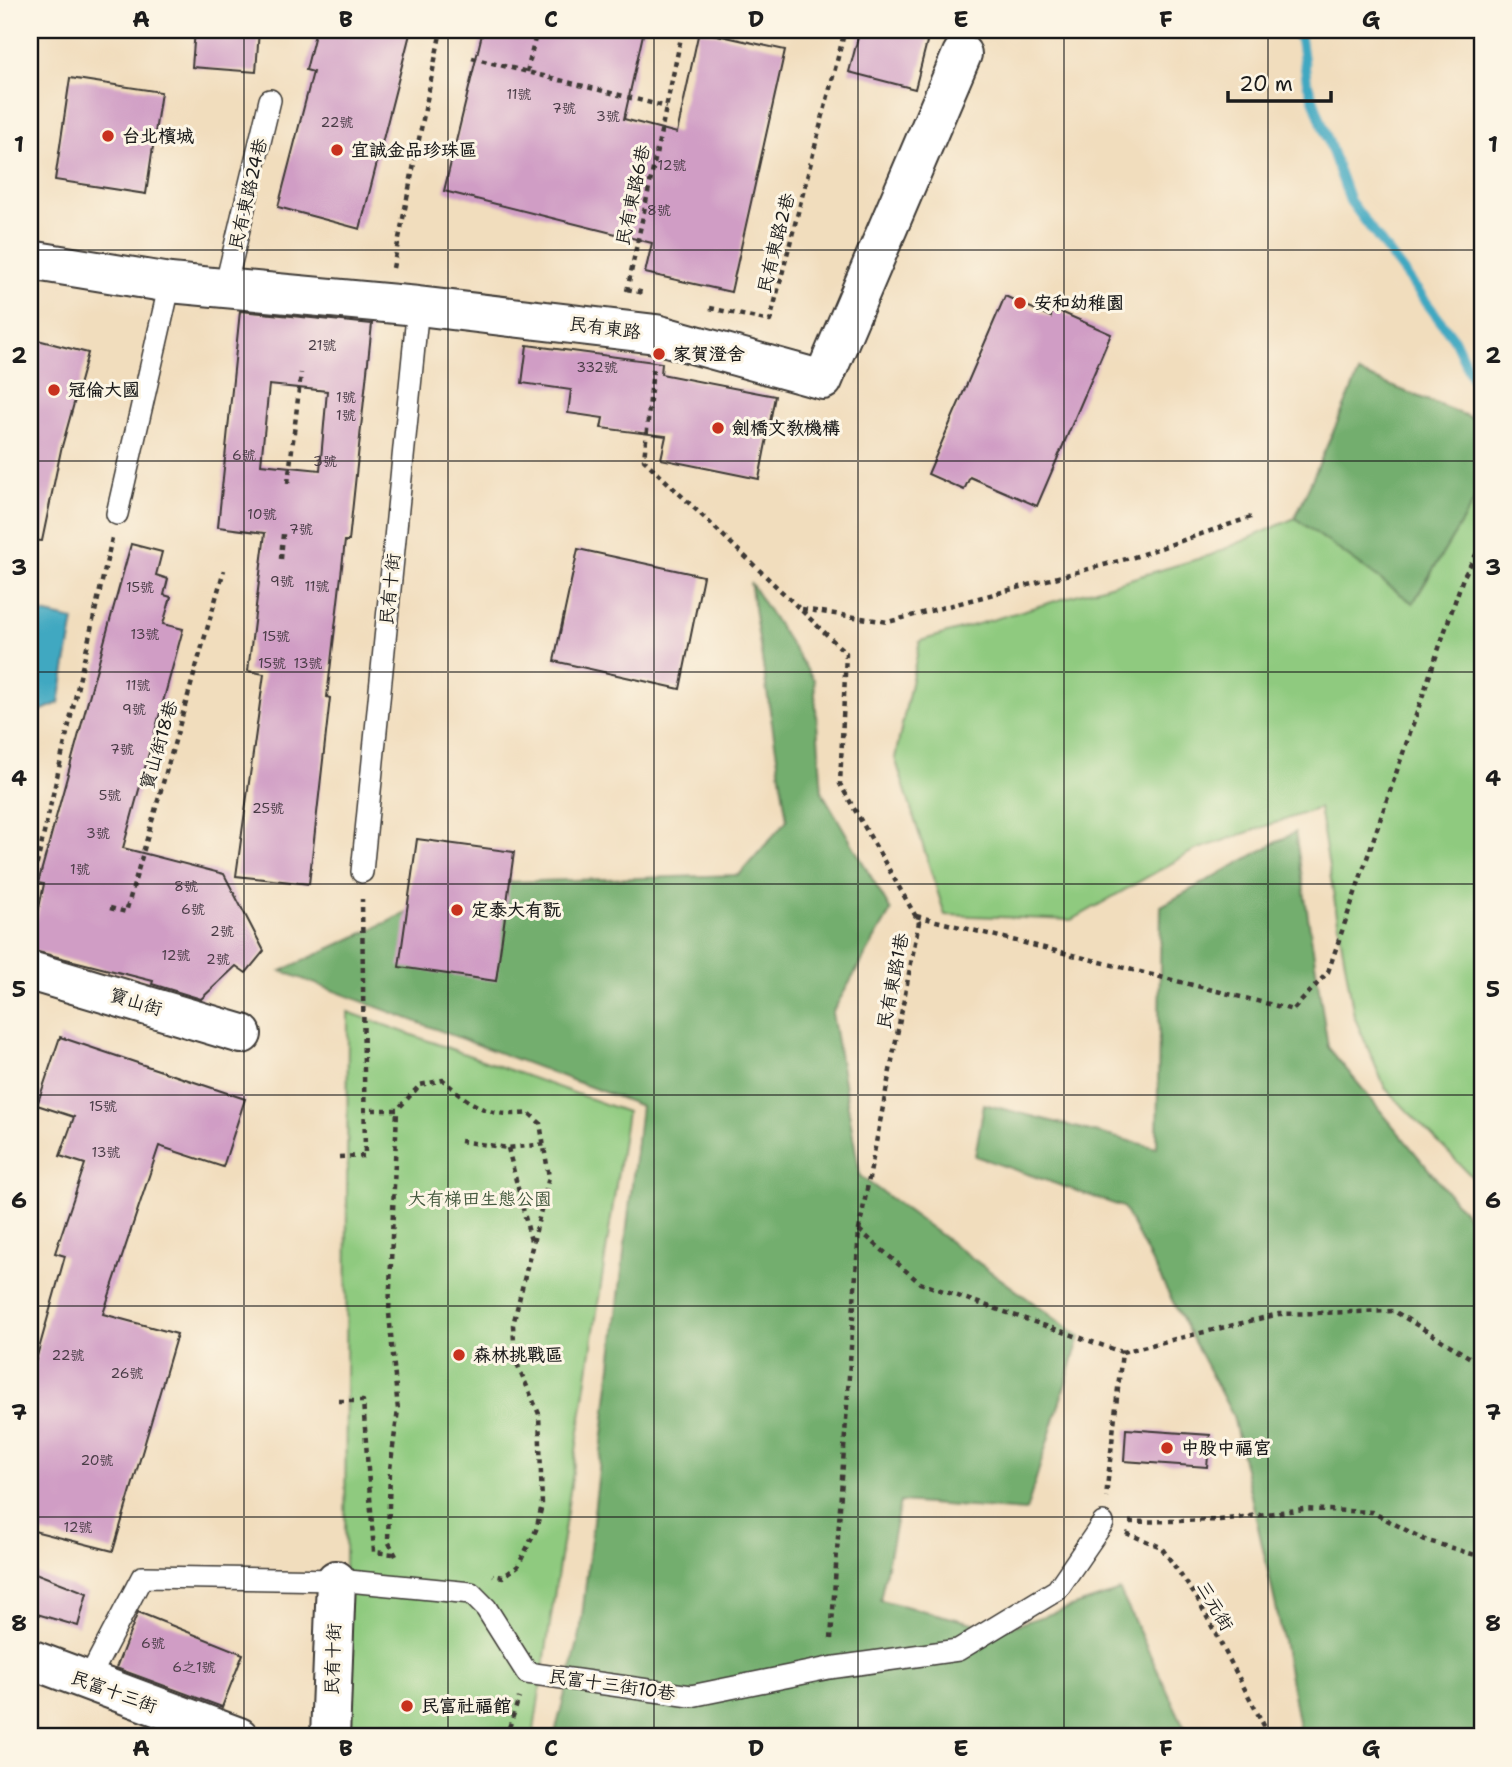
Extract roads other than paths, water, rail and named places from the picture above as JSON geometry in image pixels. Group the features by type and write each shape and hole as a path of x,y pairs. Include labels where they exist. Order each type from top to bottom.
{"street":[{"name":"民有東路","path":"30,260 170,283 418,306 656,334 823,380 962,54"},
{"name":"寶山街","path":"30,971 242,1034"},
{"name":"民有十街","path":"330,1737 336,1580"},
{"name":"民富十三街","path":"30,1659 239,1737"}],"lane":[{"name":"民有東路24巷","path":"225,288 270,100"},
{"path":"117,513 170,283"},
{"name":"民有十街","path":"362,872 418,306"},
{"name":"民富十三街10巷","path":"87,1682 142,1577 336,1580 471,1593 486,1608 527,1674 691,1696 828,1668 958,1650 1057,1590 1103,1523"}],"water":[{"path":"38,612 74,620 59,703 33,714 30,707 30,654"}],"waterway":[{"path":"1291,30 1301,39 1307,82 1350,201 1454,339 1473,380 1482,388"}],"place":[{"name":"台北檳城","path":"108,136"},
{"name":"宜誠金品珍珠區","path":"337,150"},
{"name":"安和幼稚園","path":"1020,303"},
{"name":"家賀澄舍","path":"659,354"},
{"name":"冠倫大國","path":"54,390"},
{"name":"劍橋文教機構","path":"718,428"},
{"name":"定泰大有翫","path":"457,910"},
{"name":"森林挑戰區","path":"459,1355"},
{"name":"中股中福宮","path":"1167,1448"},
{"name":"民富社福館","path":"407,1706"}],"park label":[{"name":"大有梯田生態公園","path":"480,1199"}]}
